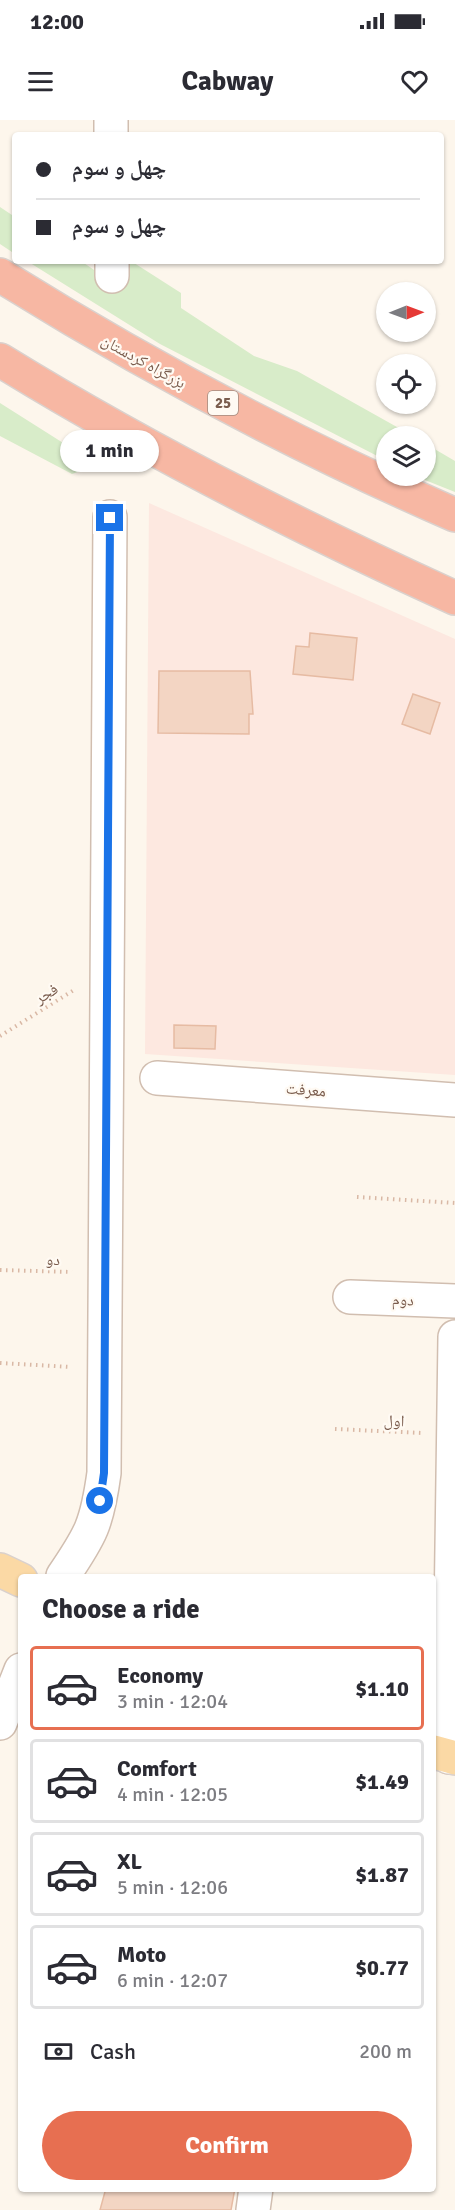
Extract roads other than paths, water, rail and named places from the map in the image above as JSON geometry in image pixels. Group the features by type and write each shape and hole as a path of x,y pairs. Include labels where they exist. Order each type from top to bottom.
{"highway":[{"name":"بزرگراه کردستان","path":"0,275 110,343 309,449 455,515"},
{"path":"0,360 168,457 349,550 455,598"}],"main road":[{"path":"0,1570 18,1579"}],"street":[{"path":"64,1574 90,1537 100,1501 104,1473 105,971 110,518"},
{"name":"معرفت","path":"157,1078 455,1100"},
{"name":"دوم","path":"350,1297 455,1301"},
{"path":"446,1756 455,1337"},
{"path":"0,1723 18,1678"},
{"path":"253,2210 255,2192"}]}
